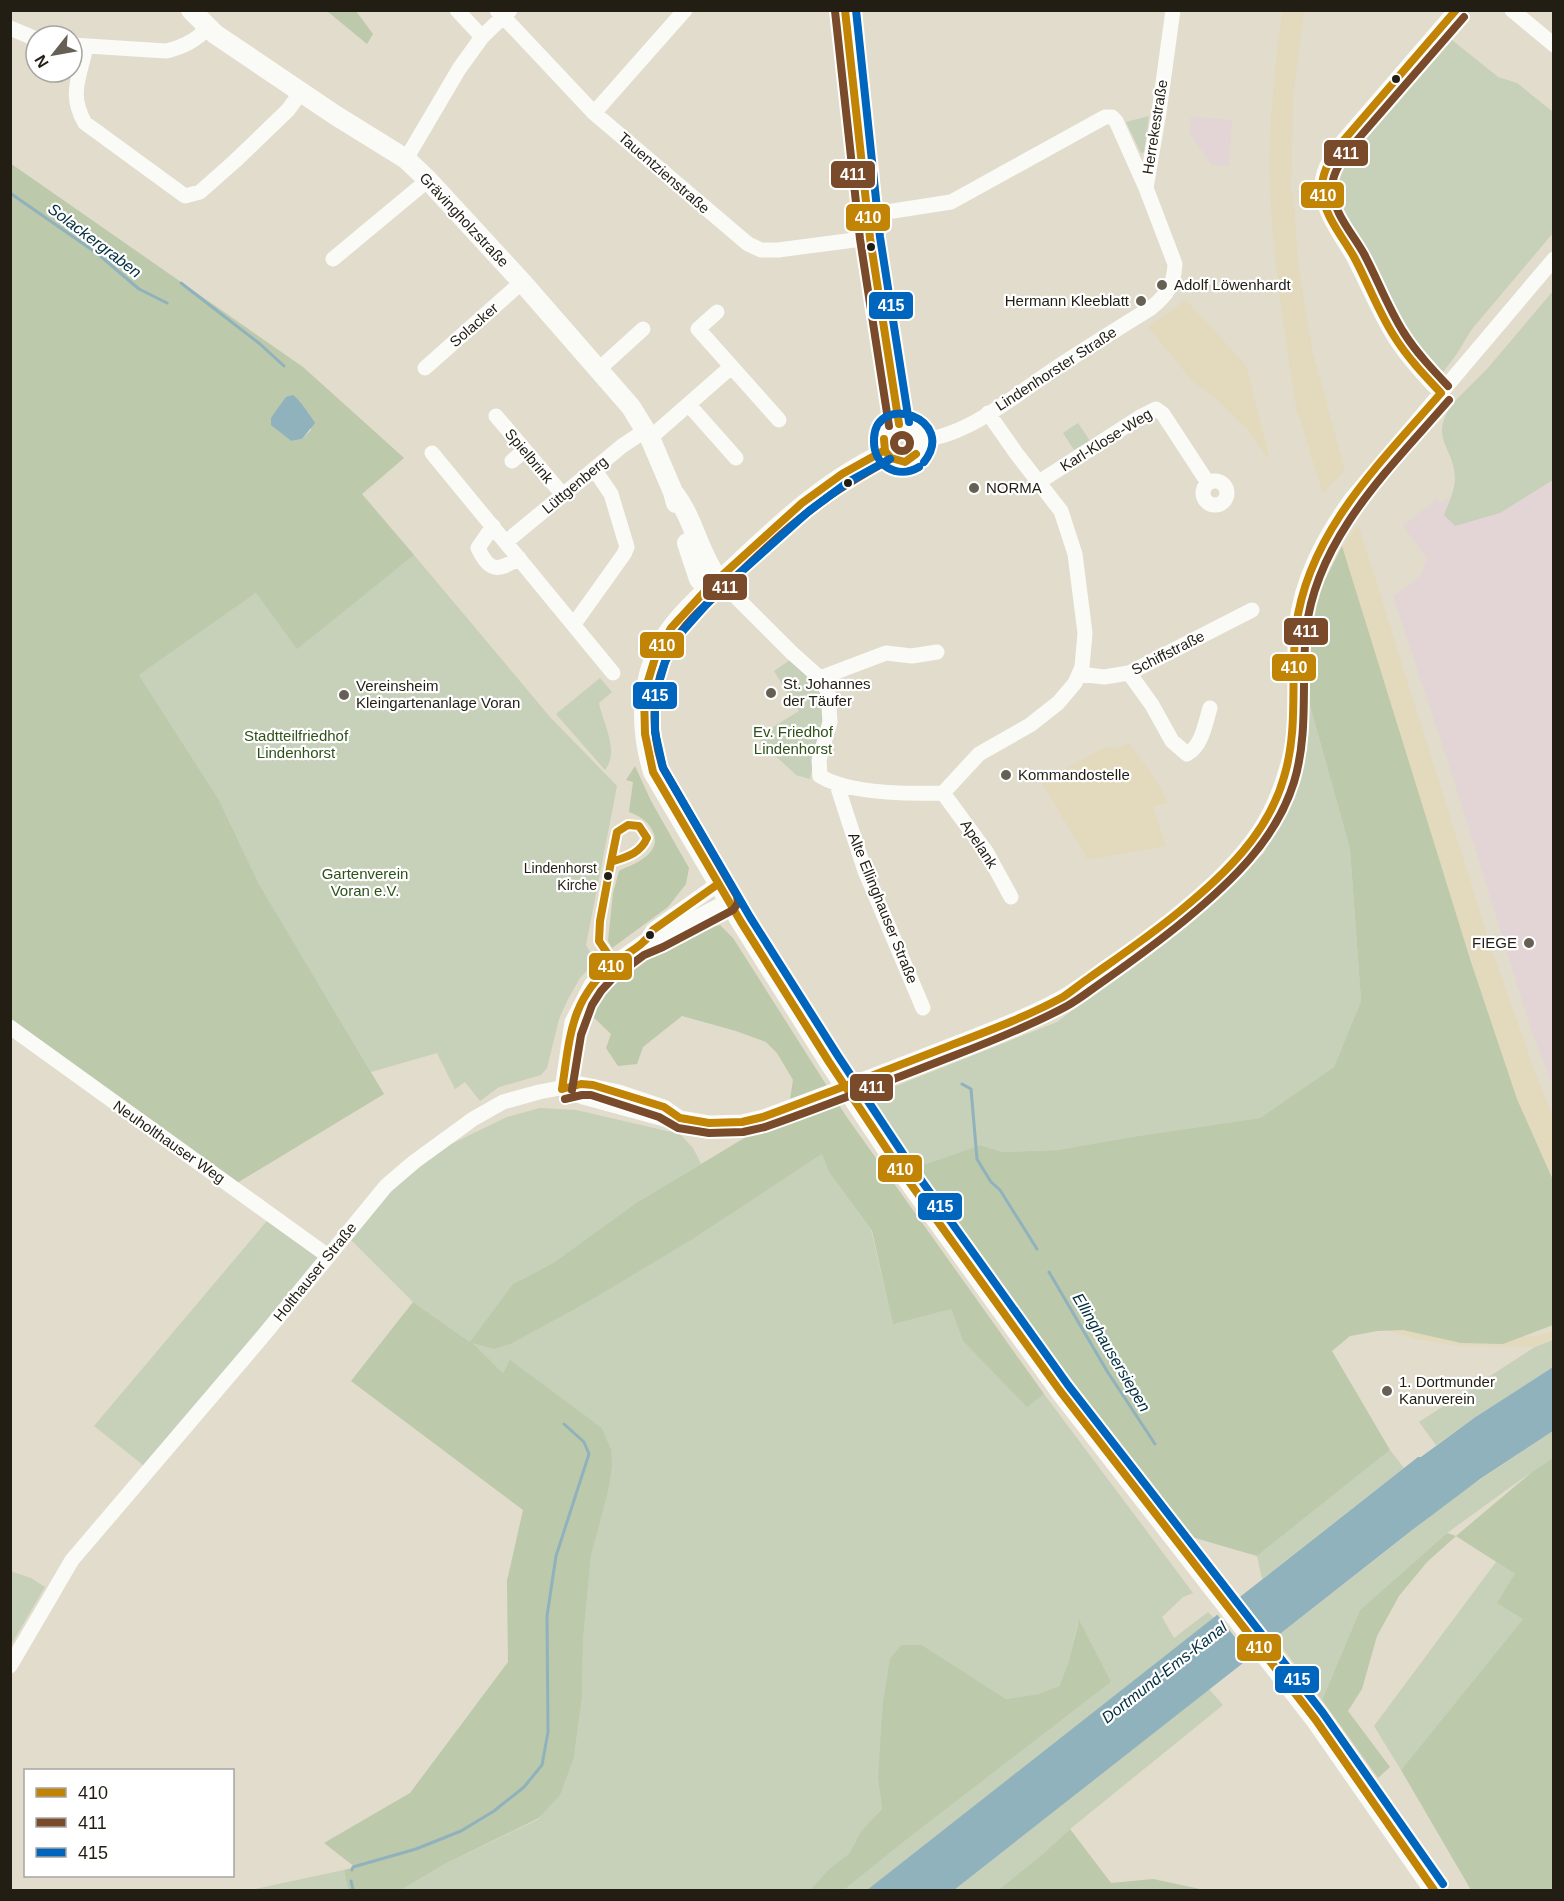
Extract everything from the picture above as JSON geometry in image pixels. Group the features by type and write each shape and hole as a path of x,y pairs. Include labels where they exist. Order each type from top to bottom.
{"main road":[{"name":"Grävingholzstraße","path":"191,10 208,28 301,92 406,159 522,282 631,406 648,434 673,492 699,579 713,584"},
{"path":"713,584 688,608 664,639 650,671 644,698 645,738 653,772 728,901 859,1109 1060,1391 1315,1719 1434,1890"}],"street":[{"path":"594,113 685,10"},
{"path":"845,10 867,215 899,424"},
{"name":"Herrekestraße","path":"1173,10 1146,188 1175,264 1174,275"},
{"path":"1441,393 1413,362 1389,329 1360,268 1330,217 1322,190 1325,166 1337,148 1456,10"},
{"path":"1512,10 1554,45"},
{"path":"406,159 459,69 503,13"},
{"name":"Tauentzienstraße","path":"503,13 594,113 748,244 760,250 778,250 870,238"},
{"path":"466,14 482,37"},
{"path":"10,28 24,34"},
{"path":"84,46 166,51 180,48 196,40 208,28"},
{"path":"76,84 77,110 85,123 185,196 200,192 261,138 288,110 301,92"},
{"path":"867,215 951,202 1105,117 1112,117 1116,121 1146,188"},
{"path":"333,259 428,180"},
{"name":"Holthauser Straße","path":"12,1658 72,1560 386,1186 440,1142 473,1119 503,1102 581,1084 592,1085 664,1107 680,1118 709,1123 742,1122 763,1117 918,1059 1059,999 1130,950 1184,907 1236,860 1259,831 1277,798 1288,765 1295,710 1296,626 1303,592 1316,557 1332,526 1351,499 1554,259"},
{"name":"Lindenhorster Straße","path":"921,440 934,439 955,432 1151,308 1166,295 1174,275"},
{"name":"Solacker","path":"425,368 522,282"},
{"path":"717,312 698,329 779,420"},
{"path":"599,369 643,330"},
{"name":"Lüttgenberg","path":"506,542 638,434 648,434 689,405 731,366"},
{"path":"689,405 736,458"},
{"name":"Karl-Klose-Weg","path":"1039,482 1156,409 1163,414 1208,483"},
{"path":"837,785 889,792 943,793 979,754 1030,725 1052,709 1067,694 1080,674 1084,633 1074,554 1061,511 988,413"},
{"name":"Spielbrink","path":"496,416 563,495"},
{"path":"899,424 911,425 916,429 921,440 919,452 910,460 898,461 888,455 883,444 889,429 899,424"},
{"path":"512,461 525,450"},
{"path":"885,450 843,474 789,512 713,584 820,678 886,653 912,656 937,652"},
{"path":"432,453 614,673"},
{"path":"574,624 627,547 611,494 594,469"},
{"path":"493,526 478,548 484,561 492,567 505,567 519,558"},
{"name":"Schiffstraße","path":"1080,674 1104,677 1128,673 1252,610"},
{"path":"1128,673 1152,705 1173,741 1187,754 1194,751 1199,742 1210,708"},
{"name":"Alte Ellinghauser Straße","path":"820,678 828,692 830,722 819,760 820,776 837,785 865,871 923,1008"},
{"name":"Apelank","path":"943,793 987,853 1011,897"},
{"path":"562,1089 572,1022 584,996 596,979 647,940 654,930 718,884"},
{"path":"647,940 658,938 728,901"},
{"name":"Neuholthauser Weg","path":"10,1027 328,1256"}],"shaded area":[{"path":"1283,11 1304,11 1293,95 1290,192 1293,190 1298,263 1312,349 1345,470 1323,494 1296,407 1280,301 1272,227 1269,167 1271,116"},
{"path":"1191,117 1232,120 1229,166 1212,165 1190,135"},
{"path":"1186,300 1246,365 1269,456 1267,458 1248,430 1213,396 1194,383 1148,327"},
{"path":"1553,480 1553,1086 1533,1035 1452,774 1393,596 1421,576 1427,558 1403,526 1437,499 1441,503 1450,496 1444,515 1455,526 1500,513"},
{"path":"1358,524 1492,950 1553,1116 1553,1178 1517,1099 1471,962 1342,548"},
{"path":"1129,743 1157,781 1168,803 1153,807 1166,846 1088,860 1041,782 1105,747 1116,748"},
{"path":"1355,1321 1484,1339 1538,1336 1553,1331 1553,1340 1535,1347 1458,1346 1419,1340"}],"green space":[{"path":"327,11 356,11 373,34 367,44"},
{"path":"1447,36 1498,77 1517,83 1553,112 1553,233 1472,329 1443,372 1432,370 1416,355 1387,308 1341,221 1329,185 1334,167"},
{"path":"1149,116 1144,152 1141,153 1126,122"},
{"path":"10,163 303,367 404,458 362,494 414,555 297,649 256,593 139,675 219,800 259,884 384,1094 232,1186 11,1026","holes":["299,400 302,407 309,413 311,430 302,439 291,441 275,428"]},
{"path":"1553,291 1553,480 1500,513 1455,526 1444,515 1455,483 1454,468 1442,435 1445,416 1452,404 1488,368"},
{"path":"1078,423 1090,441 1074,450 1063,433"},
{"path":"1342,546 1471,962 1517,1099 1553,1180 1553,1325 1503,1344 1461,1343 1403,1330 1377,1331 1350,1336 1332,1351 1390,1450 1257,1556 1178,1533 1062,1381 928,1197 912,1169 980,1145 1003,1152 1057,1150 1260,1118 1334,1067 1361,1001 1350,849 1309,702 1308,637 1317,596"},
{"name":"Gartenverein Voran e.V.","path":"414,555 550,717 617,786 586,945 596,961 580,978 568,999 559,1019 547,1068 541,1075 499,1087 480,1101 465,1082 455,1089 437,1053 371,1072 259,884 219,800 139,675 256,593 297,648"},
{"name":"Ev. Friedhof Lindenhorst","path":"790,660 816,682 821,691 823,716 810,779 796,775 760,741 773,727 799,711 774,671"},
{"path":"600,678 612,692 599,703 611,746 609,763 605,770 556,714"},
{"path":"1309,702 1350,849 1361,1001 1334,1067 1260,1118 1057,1150 1003,1152 980,1145 912,1169 868,1105 870,1103 866,1098 1057,1022 1196,916 1264,853 1298,784"},
{"path":"635,766 651,801 689,868 686,884 668,907 612,948 608,941 613,893 619,871 649,854 655,840 650,826 629,812 633,782 626,780"},
{"path":"720,925 733,938 846,1116 1044,1394 1027,1407 963,1341 951,1309 893,1324 872,1231 829,1172 822,1154 693,1239 588,1302 511,1344 495,1349 472,1343 503,1373 510,1360 602,1428 611,1449 612,1466 608,1492 591,1556 583,1641 582,1699 574,1757 560,1795 539,1818 443,1865 401,1890 348,1890 344,1870 355,1867 324,1843 410,1793 508,1662 507,1581 523,1510 351,1381 413,1302 470,1342 513,1284 553,1263 636,1203 788,1112 793,1080 777,1053 766,1042 682,1016 643,1047 637,1064 618,1066 606,1048 611,1034 590,1014 604,991 619,974 697,930"},
{"path":"540,1108 576,1110 680,1134 693,1148 701,1164 636,1203 553,1263 513,1284 495,1349 511,1344 588,1302 693,1239 822,1154 829,1172 871,1230 893,1323 951,1309 963,1341 1027,1406 1044,1394 1193,1593 1183,1597 1162,1617 1174,1638 1208,1612 1214,1618 867,1890 844,1890 1111,1682 1078,1622 1068,1664 1059,1686 1038,1694 1006,1699 922,1645 878,1779 882,1809 862,1830 849,1855 830,1868 810,1890 401,1890 443,1865 539,1819 574,1757 582,1699 583,1641 591,1556 608,1492 611,1449 602,1428 510,1361 503,1373 470,1342 413,1302 346,1235 414,1162 507,1117"},
{"path":"272,1215 328,1256 148,1469 94,1426"},
{"path":"1553,1340 1553,1367 1436,1445 1419,1422 1535,1347"},
{"path":"1553,1431 1553,1458 1447,1533 1360,1610 1322,1700 1275,1638 1460,1493"},
{"path":"1390,1450 1404,1468 1262,1579 1257,1556"},
{"path":"1553,1458 1553,1890 1471,1890 1401,1770 1523,1619 1497,1603 1515,1574 1456,1536 1532,1472"},
{"path":"1447,1533 1456,1536 1427,1562 1399,1596 1377,1636 1362,1689 1348,1711 1390,1767 1378,1778 1322,1700 1360,1610"},
{"path":"1496,1562 1515,1574 1523,1619 1401,1770 1374,1726"},
{"path":"10,1571 31,1578 45,1587 12,1643 10,1640"},
{"path":"1079,1620 1111,1682 844,1890 810,1890 830,1868 849,1854 862,1830 882,1809 878,1779 883,1702 890,1659 901,1645 922,1645 1006,1699 1038,1694 1059,1686 1068,1664"},
{"path":"1209,1689 1223,1705 998,1890 954,1890"},
{"path":"1070,1829 1111,1883 1153,1879 1200,1889 1222,1890 998,1890"},
{"path":"344,1870 348,1890 251,1890"}],"water":[{"path":"293,395 315,423 302,439 291,441 271,425 271,418 286,397"},
{"name":"Dortmund-Ems-Kanal","path":"1553,1367 1553,1431 1480,1479 1411,1531 954,1890 867,1890 1418,1457"}],"pier":[{"path":"1237,1596 1274,1642 1252,1659 1216,1613"}],"waterway":[{"name":"Solackergraben","path":"10,193 98,254 139,289 167,303"},
{"path":"181,283 260,344 284,366"},
{"name":"Ellinghausersiepen","path":"962,1084 971,1089 977,1159 991,1182 1000,1190 1037,1249"},
{"name":"Ellinghausersiepen","path":"1049,1272 1107,1371 1155,1444"},
{"path":"352,1870 353,1867 416,1849 461,1831 494,1811 524,1787 542,1765 548,1732 547,1616 556,1556 589,1454 584,1442 564,1424"},
{"path":"351,1881 353,1890"}],"transit line":[{"name":"410","path":"845,10 870,238 899,424"},
{"name":"415","path":"856,10 880,237 909,422"},
{"name":"410","path":"1441,393 1410,359 1388,326 1354,257 1326,209 1322,185 1326,168 1337,148 1456,10"},
{"name":"411","path":"835,11 860,239 889,426"},
{"name":"411","path":"1448,386 1419,354 1398,323 1364,254 1340,215 1333,197 1332,184 1345,154 1464,17"},
{"name":"410","path":"562,1089 581,1084 593,1085 664,1107 680,1118 709,1123 742,1122 763,1117 992,1029 1049,1004 1066,995 1169,920 1228,868 1256,835 1277,798 1289,759 1293,721 1296,627 1303,592 1315,560 1350,500 1441,393"},
{"name":"411","path":"565,1099 591,1095 659,1117 678,1128 709,1133 743,1132 765,1127 968,1050 1039,1020 1079,999 1174,929 1235,875 1276,823 1286,803 1299,763 1302,745 1306,631 1313,597 1324,565 1340,535 1381,478 1449,400"},
{"name":"415","path":"874,438 878,424 888,416 900,414 913,416 924,423 931,434 932,447 924,462"},
{"name":"411","path":"902,435 908,437 910,443 908,449 902,451 896,449 894,443 896,437 902,435"},
{"name":"410","path":"884,439 885,451 891,458 905,462 916,454"},
{"name":"415","path":"874,440 878,457 888,468 903,472 919,467"},
{"name":"410","path":"885,450 842,474 802,503 706,590 671,628 655,658 644,694 645,734 653,772 741,922 829,1062 902,1172 1060,1391 1315,1719 1434,1890"},
{"name":"411","path":"572,1090 581,1035 592,1005 601,991 612,979 644,955 733,910 738,903 737,896 663,768 656,736 655,705 661,674 673,644 697,614 785,531 832,494 890,459"},
{"name":"415","path":"890,459 848,482 809,511 713,597 680,634 665,662 655,696 655,732 663,768 750,917 911,1166 1068,1385 1323,1713 1443,1884"},
{"name":"410","path":"628,825 639,826 647,838 641,848 611,862 617,832 628,825"},
{"name":"410","path":"611,862 600,921 599,941 614,963"},
{"name":"410","path":"562,1089 570,1036 580,1005 588,991 599,977 614,963 640,945 653,930 718,884"}],"place":[{"name":"Adolf Löwenhardt","path":"1162,285"},
{"name":"Hermann Kleeblatt","path":"1141,301"},
{"name":"NORMA","path":"974,488"},
{"name":"St. Johannes der Täufer","path":"771,693"},
{"name":"Vereinsheim Kleingartenanlage Voran","path":"344,695"},
{"name":"Kommandostelle","path":"1006,775"},
{"name":"Lindenhorst Kirche","path":"608,876"},
{"name":"FIEGE","path":"1529,943"},
{"name":"1. Dortmunder Kanuverein","path":"1387,1391"}],"park label":[{"name":"Stadtteilfriedhof Lindenhorst","path":"296,744"}]}
